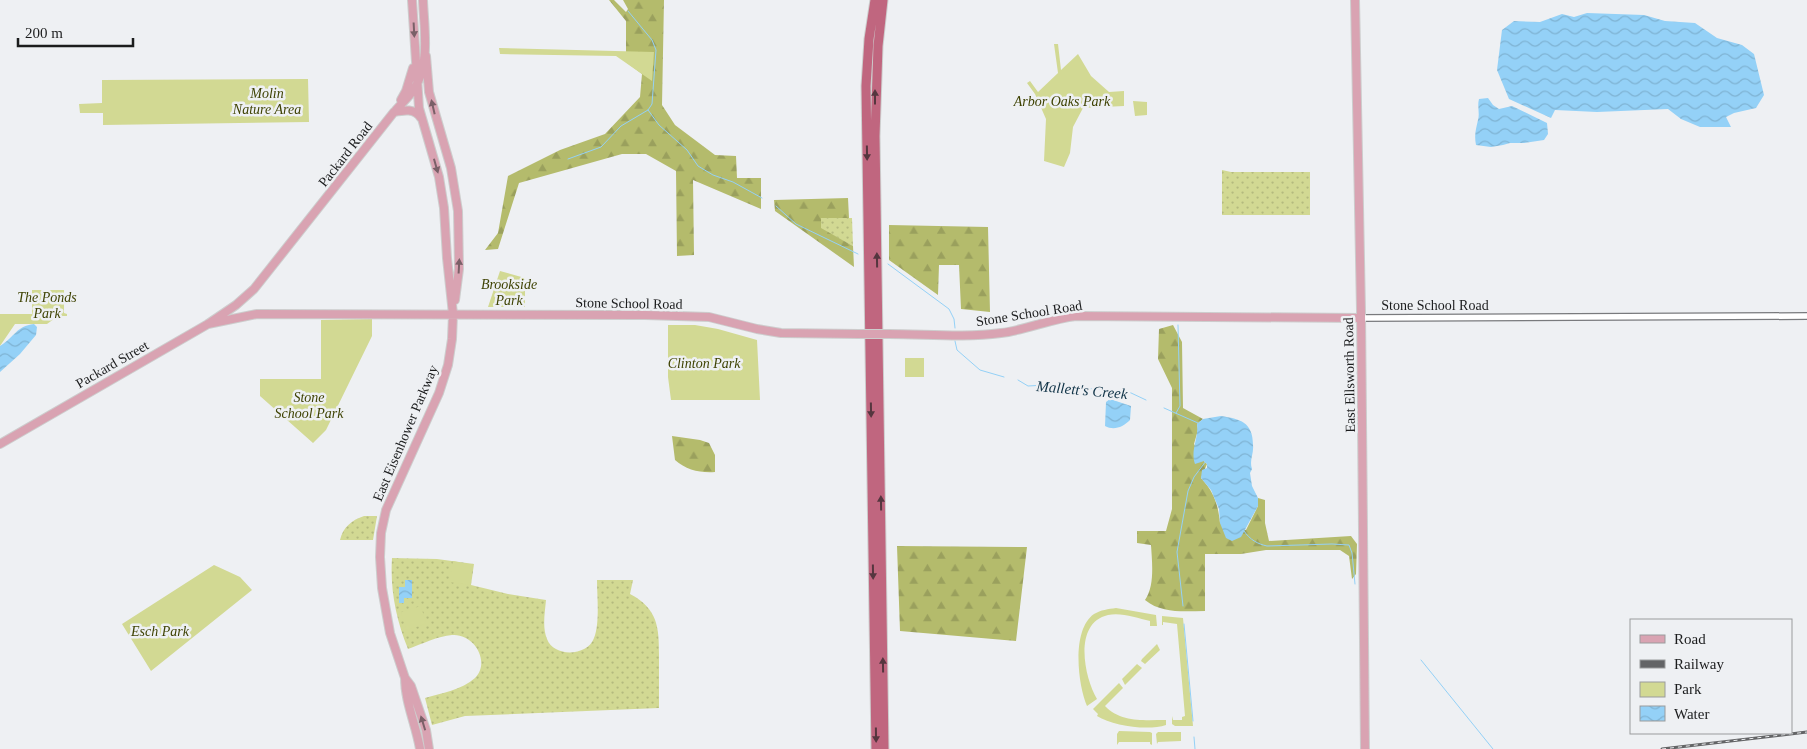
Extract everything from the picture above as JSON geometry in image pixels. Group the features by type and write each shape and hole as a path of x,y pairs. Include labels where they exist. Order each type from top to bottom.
{"highway":[{"path":"875,0 866,95 876,749"},
{"path":"884,0 878,46 875,136 884,749"}],"main road":[{"path":"412,0 415,59 406,91 395,111 413,111 418,113 422,119"},
{"name":"Packard Road","path":"236,305 254,289 416,85 426,56 423,0"},
{"name":"East Ellsworth Road","path":"1355,0 1361,318 1365,749"},
{"name":"East Eisenhower Parkway","path":"420,749 417,731 405,692 405,678 386,613 381,574 381,533 390,497 444,380 451,350 453,314 459,269 458,211 453,182 431,99 426,56"},
{"name":"East Eisenhower Parkway","path":"415,59 416,85 422,119 442,188 453,314"},
{"path":"427,137 434,135 438,137 446,153"},
{"path":"442,188 448,212 458,211"},
{"path":"236,305 246,312 257,314"},
{"name":"Packard Street","path":"0,444 208,324 236,305"},
{"path":"208,324 257,314"},
{"name":"Stone School Road","path":"257,314 697,316 709,317 771,332 859,334 992,334 1012,331 1058,318 1076,316 1361,318"},
{"name":"East Eisenhower Parkway","path":"405,678 411,686 426,730 429,749"}],"street":[{"name":"Stone School Road","path":"1361,318 1807,316"}],"green space":[{"path":"609,0 614,0 626,12 628,9 623,0 664,0 662,105 675,125 715,155 736,156 737,178 761,178 761,209 693,180 694,255 677,256 676,171 646,154 622,154 519,183 498,249 485,250 498,233 508,176 560,150 605,134 640,97 642,74 626,62 626,21"},
{"name":"Arbor Oaks Park","path":"1054,44 1058,44 1061,70 1078,54 1091,76 1109,92 1124,91 1124,106 1083,108 1073,127 1070,153 1064,167 1044,161 1046,119 1035,94 1027,83 1030,81 1038,92 1058,73"},
{"path":"499,48 654,52 652,81 616,56 500,54"},
{"name":"Molin Nature Area","path":"308,79 309,122 103,125 103,113 80,113 79,104 102,103 102,80"},
{"path":"1133,101 1147,102 1147,115 1135,116"},
{"path":"1222,170 1231,172 1310,172 1310,215 1222,215"},
{"path":"848,198 849,218 821,218 821,228 853,246 854,267 775,211 774,200"},
{"path":"821,218 852,218 853,246 821,229"},
{"path":"889,225 988,227 990,312 961,309 959,265 939,265 938,295 889,260"},
{"name":"Brookside Park","path":"500,271 525,278 525,307 488,307"},
{"name":"The Ponds Park","path":"32,290 64,290 64,313 67,316 58,316 47,324 15,324 0,346 0,314 32,314"},
{"name":"Stone School Park","path":"372,319 372,336 326,430 313,443 260,396 260,379 321,379 321,320"},
{"name":"Clinton Park","path":"668,325 695,325 718,329 757,340 760,400 671,400 668,377"},
{"path":"1173,325 1182,342 1183,408 1203,419 1197,424 1198,430 1194,444 1207,464 1201,478 1215,499 1220,523 1246,530 1258,506 1258,498 1265,500 1265,523 1269,541 1351,536 1357,544 1356,574 1352,579 1349,556 1340,550 1266,550 1241,554 1205,554 1205,611 1166,610 1145,600 1152,581 1151,545 1137,543 1137,531 1166,531 1172,509 1172,388 1158,359 1159,329"},
{"path":"905,358 924,358 924,377 905,377"},
{"path":"672,436 709,443 715,455 715,472 694,470 675,460"},
{"path":"364,516 377,516 373,540 340,540 343,531 349,525"},
{"path":"897,546 1027,547 1016,641 900,631"},
{"path":"392,558 437,559 474,564 471,585 508,594 546,600 545,634 551,645 563,652 578,651 585,648 591,644 594,638 598,617 597,580 633,580 630,594 647,607 656,622 658,630 659,708 465,716 432,725 425,698 451,691 470,682 480,671 481,657 478,650 467,639 452,635 430,640 408,649 400,627 395,604 392,582"},
{"path":"453,561 473,565 470,585 449,582"},
{"name":"Esch Park","path":"214,565 240,577 252,590 151,671 122,624"},
{"path":"421,606 426,624 406,630 401,612"},
{"path":"1116,608 1156,615 1157,626 1150,626 1150,621 1118,614 1108,615 1097,620 1090,628 1086,639 1086,665 1088,678 1097,699 1087,706 1081,685 1078,658 1082,632 1094,614"},
{"path":"1162,616 1183,618 1193,726 1175,726 1172,724 1172,716 1173,720 1182,720 1182,717 1185,716 1177,624 1163,622 1162,625"},
{"path":"1157,644 1160,650 1145,664 1141,661 1142,659"},
{"path":"1137,664 1142,668 1125,685 1122,679"},
{"path":"1119,683 1123,688 1105,706 1126,718 1166,720 1166,725 1150,728 1121,725 1097,716 1098,714 1093,709"},
{"path":"1119,731 1150,732 1152,733 1152,745 1150,742 1119,742 1117,745 1117,734"},
{"path":"1158,732 1181,732 1181,741 1158,742 1157,744 1156,734"}],"water":[{"path":"1587,13 1644,15 1665,21 1695,23 1717,38 1742,45 1754,54 1764,95 1756,108 1734,113 1726,117 1731,127 1700,127 1681,119 1668,109 1597,112 1555,110 1551,118 1509,99 1497,70 1502,30 1514,21 1540,22 1562,14 1574,17"},
{"path":"1488,98 1499,109 1512,106 1547,123 1548,134 1544,140 1491,147 1476,145 1475,135 1479,117 1479,99"},
{"path":"34,324 37,327 36,335 20,354 0,372 0,346 19,329"},
{"path":"1110,399 1131,406 1130,420 1118,428 1105,426 1106,402"},
{"path":"1221,416 1239,420 1251,431 1253,448 1252,469 1250,473 1252,486 1258,498 1258,506 1241,537 1232,541 1226,538 1220,523 1219,509 1211,490 1201,478 1202,470 1207,468 1207,464 1204,461 1195,464 1194,459 1197,424 1203,419"},
{"path":"405,580 412,580 412,598 404,598 404,603 399,603 399,587 405,587"}],"waterway":[{"name":"Mallett's Creek","path":"568,159 601,147 621,126 648,110 652,104 656,50 652,40 628,11"},
{"name":"Mallett's Creek","path":"648,110 659,125 687,150 698,166 762,198"},
{"name":"Mallett's Creek","path":"776,206 796,224 858,254"},
{"name":"Mallett's Creek","path":"888,264 949,309 954,319 955,328"},
{"path":"1176,413 1180,406 1178,325"},
{"name":"Mallett's Creek","path":"955,341 957,350 980,370 1004,377"},
{"name":"Mallett's Creek","path":"1018,380 1028,386 1046,385 1129,392 1146,400"},
{"name":"Mallett's Creek","path":"1164,408 1198,423"},
{"name":"Mallett's Creek","path":"1183,606 1177,552 1188,491 1194,477 1206,461"},
{"path":"1244,531 1254,541 1267,546 1349,545 1352,553 1355,584"},
{"name":"Mallett's Creek","path":"1184,624 1193,721"},
{"path":"1421,660 1493,749"},
{"name":"Mallett's Creek","path":"1194,737 1195,749"}],"railway":[{"path":"1792,734 1807,732"},
{"path":"1662,749 1790,734"}]}
